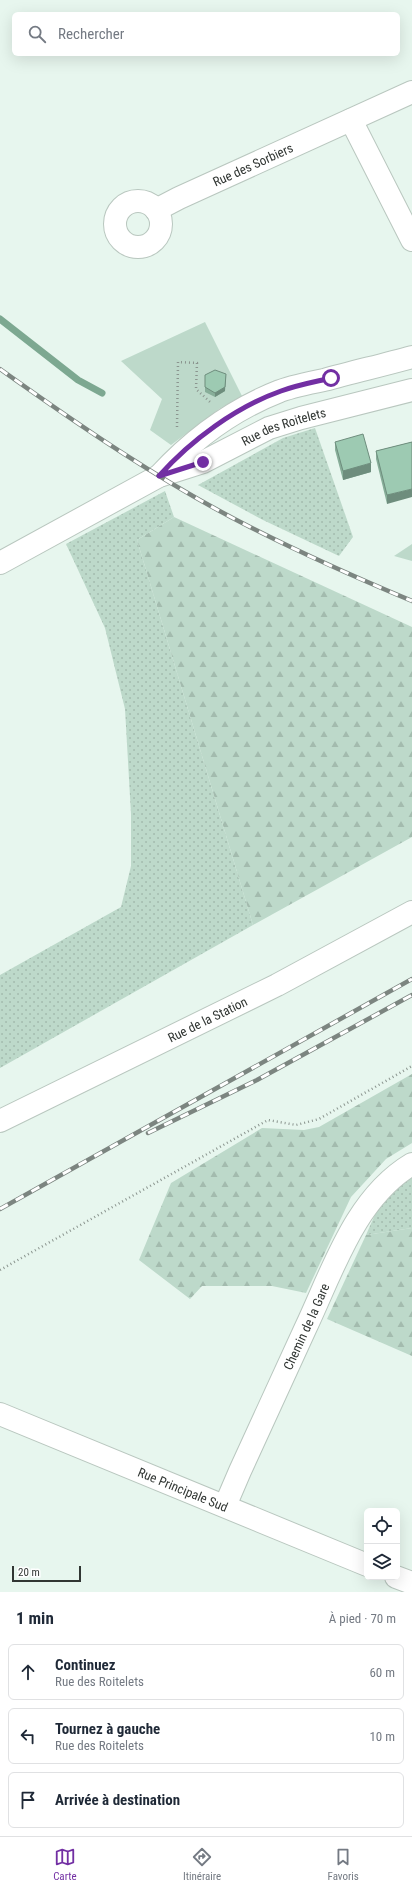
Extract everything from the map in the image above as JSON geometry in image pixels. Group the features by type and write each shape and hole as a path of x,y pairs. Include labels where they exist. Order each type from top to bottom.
{"street":[{"name":"Rue des Sorbiers","path":"156,210 178,198 412,92"},
{"path":"351,120 412,240"},
{"name":"Rue des Roitelets","path":"159,476 177,456 198,439 227,419 267,397 289,388 412,357"},
{"name":"Rue des Roitelets","path":"0,563 159,476 203,462 269,428 286,422 412,390"},
{"name":"Rue de la Station","path":"0,1121 277,985 412,912"},
{"name":"Chemin de la Gare","path":"225,1506 347,1239 373,1196 387,1182 412,1164"},
{"name":"Rue Principale Sud","path":"0,1414 364,1564"},
{"path":"400,1578 412,1583"}],"path":[{"path":"177,432 178,362 197,363 196,390 213,405"},
{"path":"0,1270 268,1120 296,1125 319,1119 412,1066"}],"green space":[{"path":"205,322 242,396 219,409 171,445 150,430 162,399 121,361"},
{"path":"315,428 353,537 339,556 263,520 198,485 283,438"},
{"path":"165,491 174,517 137,540 253,925 0,1068 0,975 121,907 131,866 131,814 125,709 105,628 66,544"},
{"path":"174,517 412,627 412,837 253,925 137,540"},
{"path":"412,544 412,561 394,556"},
{"path":"412,1074 412,1143 386,1159 351,1197 306,1293 272,1286 202,1286 190,1299 139,1260 171,1183 262,1128 304,1130 319,1127"},
{"path":"412,1177 412,1228 366,1235 377,1210 403,1182"},
{"path":"412,1228 412,1356 327,1319 366,1235"}],"building":[{"path":"215,370 226,374 225,387 215,393 205,387 205,375"},
{"path":"363,434 371,463 343,471 335,442"},
{"path":"412,442 412,489 387,495 376,451"}],"waterway":[{"path":"0,319 78,380 102,393"}],"railway":[{"path":"0,369 122,453 185,492 270,537 351,575 412,601"},
{"path":"0,1209 412,979"},
{"path":"148,1133 257,1080 412,995"}],"route":[{"path":"203,462 159,476 177,456 198,439 227,419 255,403 289,388 331,378"}]}
